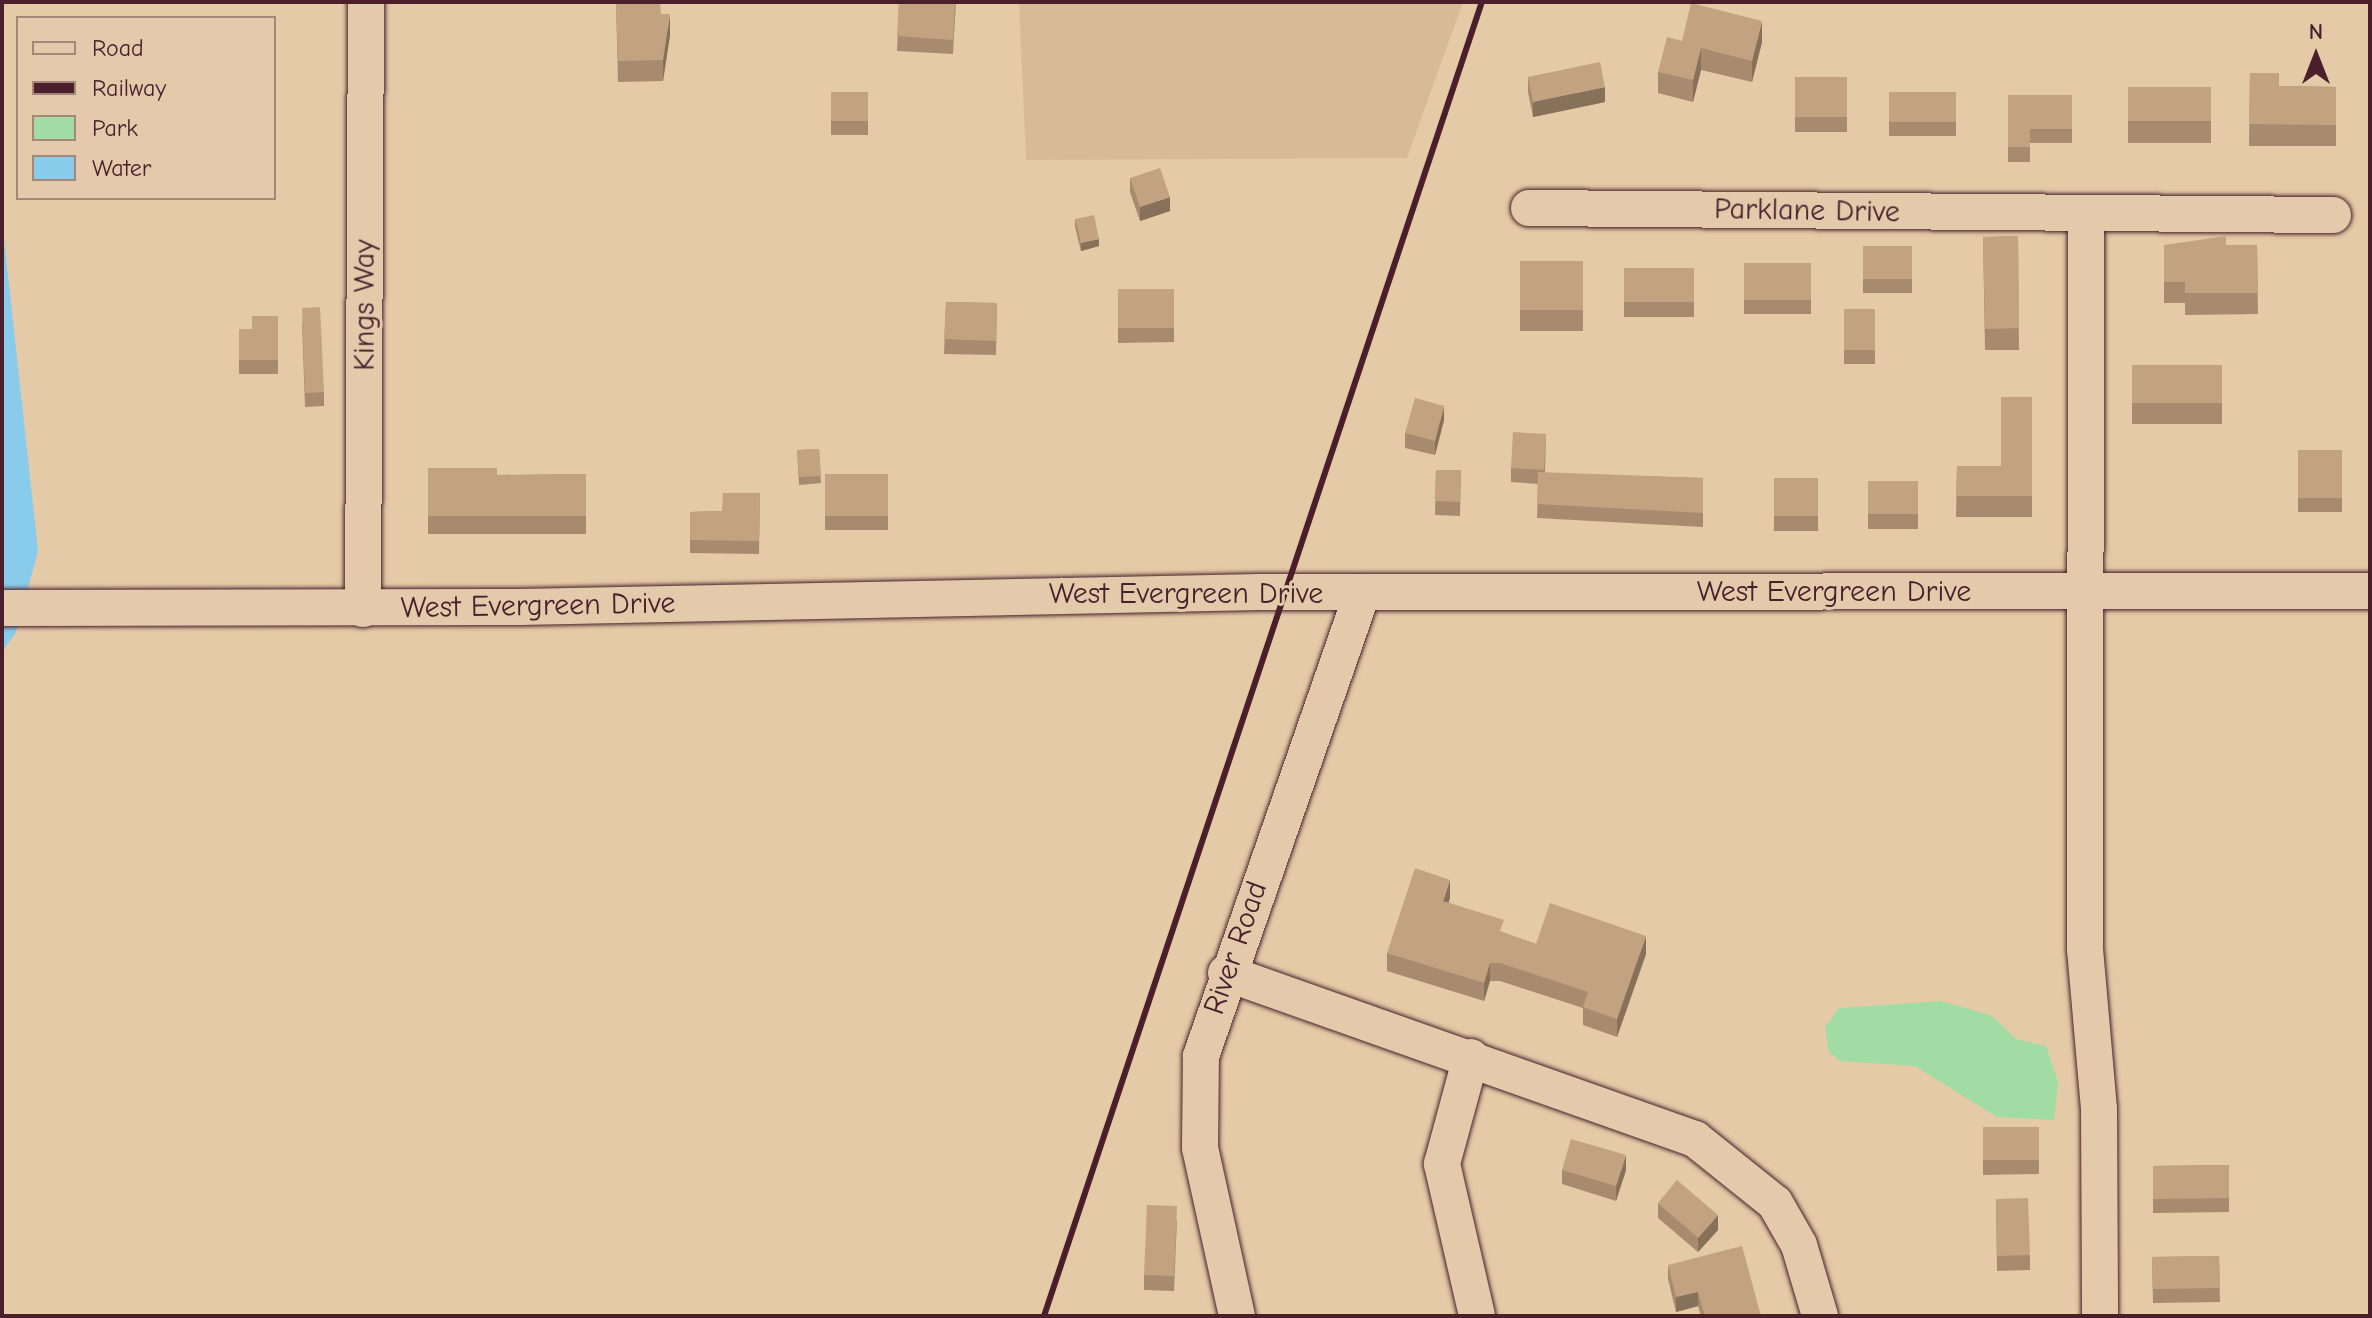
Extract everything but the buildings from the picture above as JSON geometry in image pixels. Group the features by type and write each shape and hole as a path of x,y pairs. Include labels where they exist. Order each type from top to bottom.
{"street":[{"name":"Kings Way","path":"363,609 366,2"},
{"name":"Parklane Drive","path":"1529,208 2333,215"},
{"path":"2086,213 2085,949 2099,1109 2100,1316"},
{"name":"West Evergreen Drive","path":"2,608 363,609 1363,592 2370,591"},
{"name":"River Road","path":"1237,1316 1197,1112 1201,1056 1226,973 1363,592"},
{"path":"1226,973 1652,1118 1720,1156 1756,1183 1790,1225 1820,1316"},
{"path":"1471,1057 1442,1164 1477,1316"}],"shaded area":[{"path":"1019,2 1463,2 1407,158 1026,160"}],"green space":[{"path":"1941,1001 1992,1016 2016,1039 2046,1046 2058,1082 2054,1120 1997,1117 1915,1066 1840,1061 1829,1052 1825,1027 1839,1008"}],"water":[{"path":"2,221 38,551 16,632 2,652"}],"railway":[{"path":"1044,1316 1482,2"}]}
